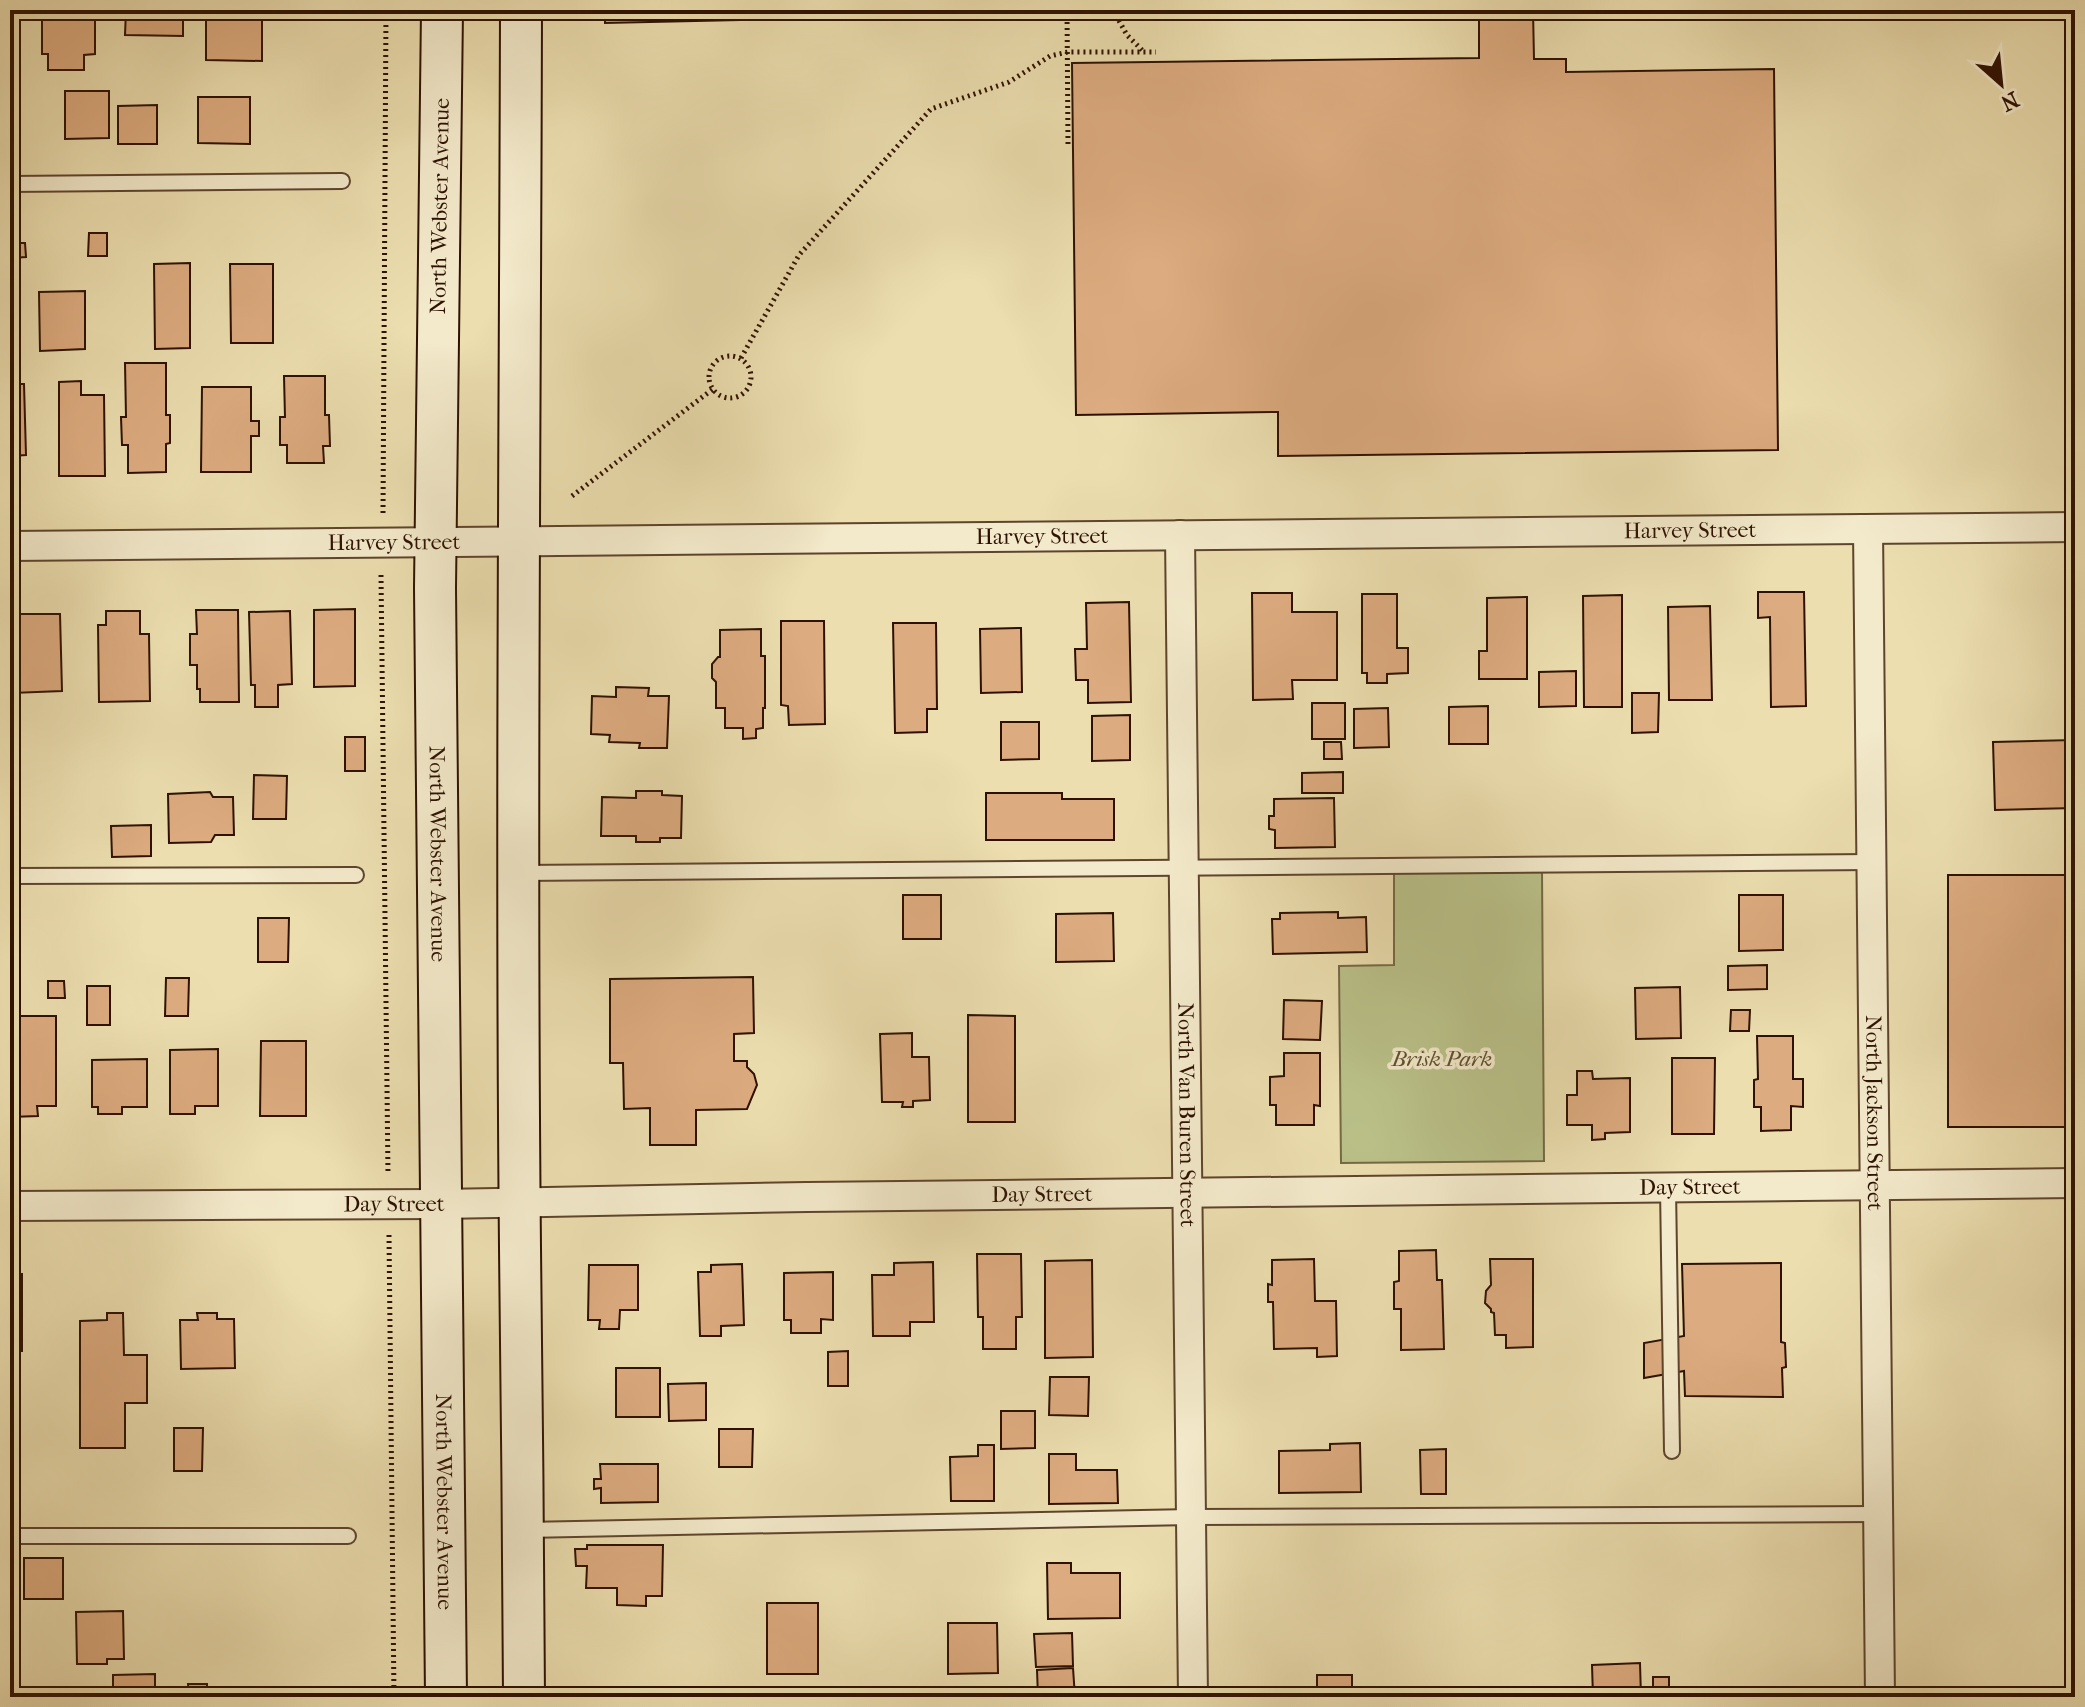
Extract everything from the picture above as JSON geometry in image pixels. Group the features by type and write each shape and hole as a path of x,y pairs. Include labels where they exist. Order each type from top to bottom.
{"main road":[{"name":"North Webster Avenue","path":"442,10 436,541 446,1697"},
{"path":"521,10 519,873 524,1697"}],"street":[{"name":"Harvey Street","path":"10,546 2075,527"},
{"name":"North Jackson Street","path":"1868,529 1880,1697"},
{"name":"North Van Buren Street","path":"1180,535 1193,1697"},
{"name":"Day Street","path":"10,1206 440,1204 2075,1183"}],"lane":[{"path":"10,184 342,181"},
{"path":"519,873 1872,862"},
{"path":"10,876 356,875"},
{"path":"1668,1188 1672,1451"},
{"path":"524,1530 1191,1517 1878,1514"},
{"path":"10,1536 348,1536"}],"path":[{"path":"386,10 381,588 394,1697"},
{"path":"1067,10 1068,145"},
{"path":"1113,10 1127,35 1144,52"},
{"path":"741,358 799,255 931,109 1009,82 1050,56 1068,52 1156,52"},
{"path":"726,356 741,358 747,363 752,376 748,390 730,399 718,394 709,377 714,364 726,356"},
{"path":"572,496 713,389"}],"green space":[{"name":"Brisk Park","path":"1542,871 1544,1161 1341,1163 1339,966 1394,965 1394,872"}],"building":[{"path":"42,10 95,10 95,54 84,55 84,70 48,70 48,54 42,54"},
{"path":"126,10 183,10 183,36 125,35"},
{"path":"206,10 262,10 262,61 206,60"},
{"path":"605,10 787,10 787,19 605,23"},
{"path":"1479,10 1533,10 1534,59 1566,59 1566,72 1774,69 1778,450 1278,456 1278,412 1076,415 1072,63 1479,58"},
{"path":"65,91 109,91 109,138 65,139"},
{"path":"198,97 250,97 250,144 198,143"},
{"path":"157,105 157,144 118,144 118,106"},
{"path":"89,233 107,233 107,256 88,256"},
{"path":"11,243 25,243 26,257 11,258"},
{"path":"190,263 190,348 155,349 154,264"},
{"path":"230,264 273,264 273,343 231,343"},
{"path":"85,291 85,349 40,351 39,292"},
{"path":"125,363 166,363 166,415 170,415 170,443 166,444 166,472 128,473 128,445 122,445 121,417 126,417"},
{"path":"284,376 325,376 325,415 329,415 330,446 323,446 324,463 287,463 287,445 280,445 280,417 285,417"},
{"path":"81,381 81,395 104,395 105,476 59,476 59,382"},
{"path":"10,384 24,384 26,455 10,456"},
{"path":"202,387 251,387 251,421 259,421 259,436 251,436 251,472 201,472"},
{"path":"1758,592 1804,592 1806,706 1771,707 1770,617 1758,618"},
{"path":"1252,593 1292,593 1292,612 1337,612 1337,680 1292,680 1293,699 1253,700"},
{"path":"1362,594 1397,594 1397,648 1408,648 1408,673 1387,674 1387,683 1367,683 1367,673 1362,673"},
{"path":"1622,595 1622,707 1584,707 1583,596"},
{"path":"1527,597 1527,679 1479,679 1479,651 1487,651 1487,598"},
{"path":"1129,602 1131,702 1088,703 1088,680 1076,680 1075,649 1087,649 1086,603"},
{"path":"1710,606 1712,700 1669,700 1668,607"},
{"path":"355,609 355,686 314,687 314,610"},
{"path":"196,610 238,610 239,702 200,702 197,665 190,665 190,634 197,634"},
{"path":"106,611 140,611 140,634 149,634 150,701 99,702 98,625 106,625"},
{"path":"290,611 292,684 278,685 278,707 255,707 255,685 251,685 249,612"},
{"path":"10,614 60,614 62,691 12,693"},
{"path":"781,621 824,621 825,724 789,725 788,706 781,705"},
{"path":"893,623 936,623 937,709 927,709 927,732 895,733"},
{"path":"1021,628 1022,692 981,693 980,629"},
{"path":"761,629 761,656 765,656 763,728 756,729 756,738 743,739 743,728 725,728 725,708 716,708 712,664 720,657 720,630"},
{"path":"1576,671 1576,706 1539,707 1539,672"},
{"path":"616,687 649,688 648,696 669,696 667,748 639,748 640,743 609,742 610,735 591,734 592,696 616,697"},
{"path":"1632,693 1659,693 1658,732 1632,733"},
{"path":"1312,703 1345,703 1345,739 1312,739"},
{"path":"1488,706 1488,744 1449,744 1449,707"},
{"path":"1388,708 1389,747 1354,748 1354,709"},
{"path":"1130,715 1130,760 1092,761 1092,716"},
{"path":"1001,722 1039,722 1039,759 1001,760"},
{"path":"345,737 365,737 365,771 345,771"},
{"path":"2074,740 2075,808 1995,810 1993,742"},
{"path":"1324,742 1341,742 1342,759 1324,759"},
{"path":"1343,772 1343,793 1302,793 1302,773"},
{"path":"254,775 287,776 286,819 253,819"},
{"path":"636,791 662,791 662,795 682,796 681,838 636,842 636,836 601,836 602,797 636,798"},
{"path":"210,792 213,797 233,797 234,835 215,835 211,842 169,843 168,794"},
{"path":"986,793 1062,793 1062,799 1114,799 1114,840 986,840"},
{"path":"1334,798 1335,847 1275,848 1275,830 1269,829 1269,816 1274,816 1274,799"},
{"path":"151,825 151,856 112,857 111,826"},
{"path":"1948,875 2075,875 2075,1127 1948,1127"},
{"path":"903,895 941,895 941,939 903,939"},
{"path":"1739,895 1783,895 1783,950 1739,951"},
{"path":"1338,912 1338,918 1366,917 1367,952 1273,954 1272,919 1280,919 1280,913"},
{"path":"1113,913 1114,961 1056,962 1056,914"},
{"path":"258,918 289,918 288,962 258,962"},
{"path":"1767,965 1767,989 1728,990 1728,966"},
{"path":"753,977 754,1033 734,1034 734,1061 747,1061 757,1085 747,1109 696,1110 696,1145 650,1145 650,1108 624,1109 623,1063 610,1063 610,979"},
{"path":"166,978 189,978 188,1016 165,1016"},
{"path":"48,981 64,981 65,998 48,998"},
{"path":"87,986 110,986 110,1025 87,1025"},
{"path":"1680,987 1681,1038 1636,1039 1635,988"},
{"path":"1284,1000 1322,1001 1320,1040 1283,1039"},
{"path":"1731,1010 1750,1010 1749,1031 1730,1031"},
{"path":"968,1015 1015,1016 1015,1122 968,1122"},
{"path":"10,1016 56,1016 56,1106 37,1106 38,1116 10,1117"},
{"path":"912,1033 912,1057 929,1057 930,1100 913,1101 913,1107 902,1107 903,1102 882,1102 880,1034"},
{"path":"1757,1036 1793,1036 1793,1079 1803,1079 1803,1107 1791,1106 1791,1130 1761,1131 1761,1107 1754,1107 1754,1080 1758,1079"},
{"path":"261,1041 306,1041 306,1116 260,1116"},
{"path":"218,1049 218,1106 195,1106 195,1114 170,1114 170,1050"},
{"path":"1284,1053 1320,1053 1320,1106 1314,1105 1314,1125 1276,1125 1276,1105 1270,1105 1270,1077 1284,1076"},
{"path":"1672,1058 1715,1058 1714,1134 1672,1134"},
{"path":"147,1059 147,1107 122,1107 122,1114 98,1114 98,1107 92,1107 92,1060"},
{"path":"1577,1071 1592,1071 1593,1079 1630,1078 1630,1132 1605,1133 1605,1139 1592,1140 1592,1125 1567,1125 1567,1095 1577,1095"},
{"path":"1436,1250 1437,1280 1442,1280 1444,1349 1401,1350 1401,1309 1394,1309 1394,1282 1399,1281 1399,1251"},
{"path":"977,1254 1021,1254 1022,1317 1016,1317 1016,1349 983,1349 983,1317 978,1317"},
{"path":"1314,1259 1315,1301 1336,1301 1337,1356 1317,1357 1317,1348 1274,1349 1273,1302 1268,1302 1272,1260"},
{"path":"1490,1259 1533,1259 1533,1347 1506,1348 1506,1335 1495,1335 1494,1313 1485,1303 1486,1291 1491,1285"},
{"path":"1092,1260 1093,1357 1045,1358 1045,1261"},
{"path":"933,1262 934,1322 910,1322 910,1336 873,1336 872,1275 894,1275 894,1263"},
{"path":"1781,1263 1781,1342 1785,1343 1786,1367 1782,1368 1783,1397 1685,1396 1684,1371 1644,1378 1644,1343 1684,1336 1682,1264"},
{"path":"10,1264 17,1264 17,1274 22,1274 22,1351 19,1351 19,1364 10,1364"},
{"path":"742,1264 744,1325 721,1326 721,1336 700,1336 698,1272 711,1272 711,1265"},
{"path":"589,1265 638,1265 638,1310 620,1310 619,1329 599,1329 600,1320 588,1320"},
{"path":"833,1272 833,1320 821,1319 821,1333 791,1333 791,1320 784,1320 784,1273"},
{"path":"107,1313 123,1313 124,1355 147,1355 147,1403 125,1403 125,1448 80,1448 80,1321 107,1320"},
{"path":"197,1313 217,1313 217,1319 234,1319 235,1368 181,1369 180,1320 198,1320"},
{"path":"848,1351 848,1386 828,1386 828,1352"},
{"path":"616,1368 660,1368 660,1417 616,1417"},
{"path":"1050,1377 1089,1377 1088,1416 1049,1415"},
{"path":"706,1383 706,1420 669,1421 668,1384"},
{"path":"1001,1411 1035,1411 1035,1448 1001,1449"},
{"path":"174,1428 203,1428 202,1471 174,1471"},
{"path":"719,1429 753,1429 752,1467 719,1467"},
{"path":"1360,1443 1361,1492 1279,1493 1279,1451 1330,1450 1330,1444"},
{"path":"978,1445 994,1445 994,1501 951,1501 950,1457 978,1456"},
{"path":"1446,1449 1446,1494 1421,1494 1420,1450"},
{"path":"1049,1454 1076,1454 1076,1470 1117,1470 1118,1503 1049,1504"},
{"path":"600,1464 658,1464 658,1502 601,1503 601,1488 594,1489 594,1479 601,1479"},
{"path":"587,1545 663,1545 662,1596 646,1596 646,1606 617,1605 617,1588 586,1588 587,1566 576,1566 575,1549 587,1549"},
{"path":"24,1558 63,1558 63,1599 24,1599"},
{"path":"1047,1563 1071,1563 1071,1573 1120,1573 1120,1618 1048,1619"},
{"path":"767,1603 818,1603 818,1674 767,1674"},
{"path":"123,1611 124,1659 107,1659 107,1664 77,1664 76,1612"},
{"path":"948,1623 997,1623 998,1673 948,1674"},
{"path":"1072,1633 1073,1666 1036,1667 1034,1634"},
{"path":"1640,1663 1641,1697 1593,1697 1592,1665"},
{"path":"1073,1668 1075,1697 1038,1697 1037,1670"},
{"path":"155,1674 155,1697 113,1697 113,1675"},
{"path":"1317,1675 1352,1675 1352,1697 1317,1697"},
{"path":"1653,1677 1669,1677 1669,1697 1653,1697"},
{"path":"188,1684 207,1684 207,1697 189,1697"},
{"path":"1469,1688 1501,1688 1502,1697 1460,1697 1460,1694 1469,1694"},
{"path":"1433,1689 1449,1689 1449,1697 1433,1697"}]}
